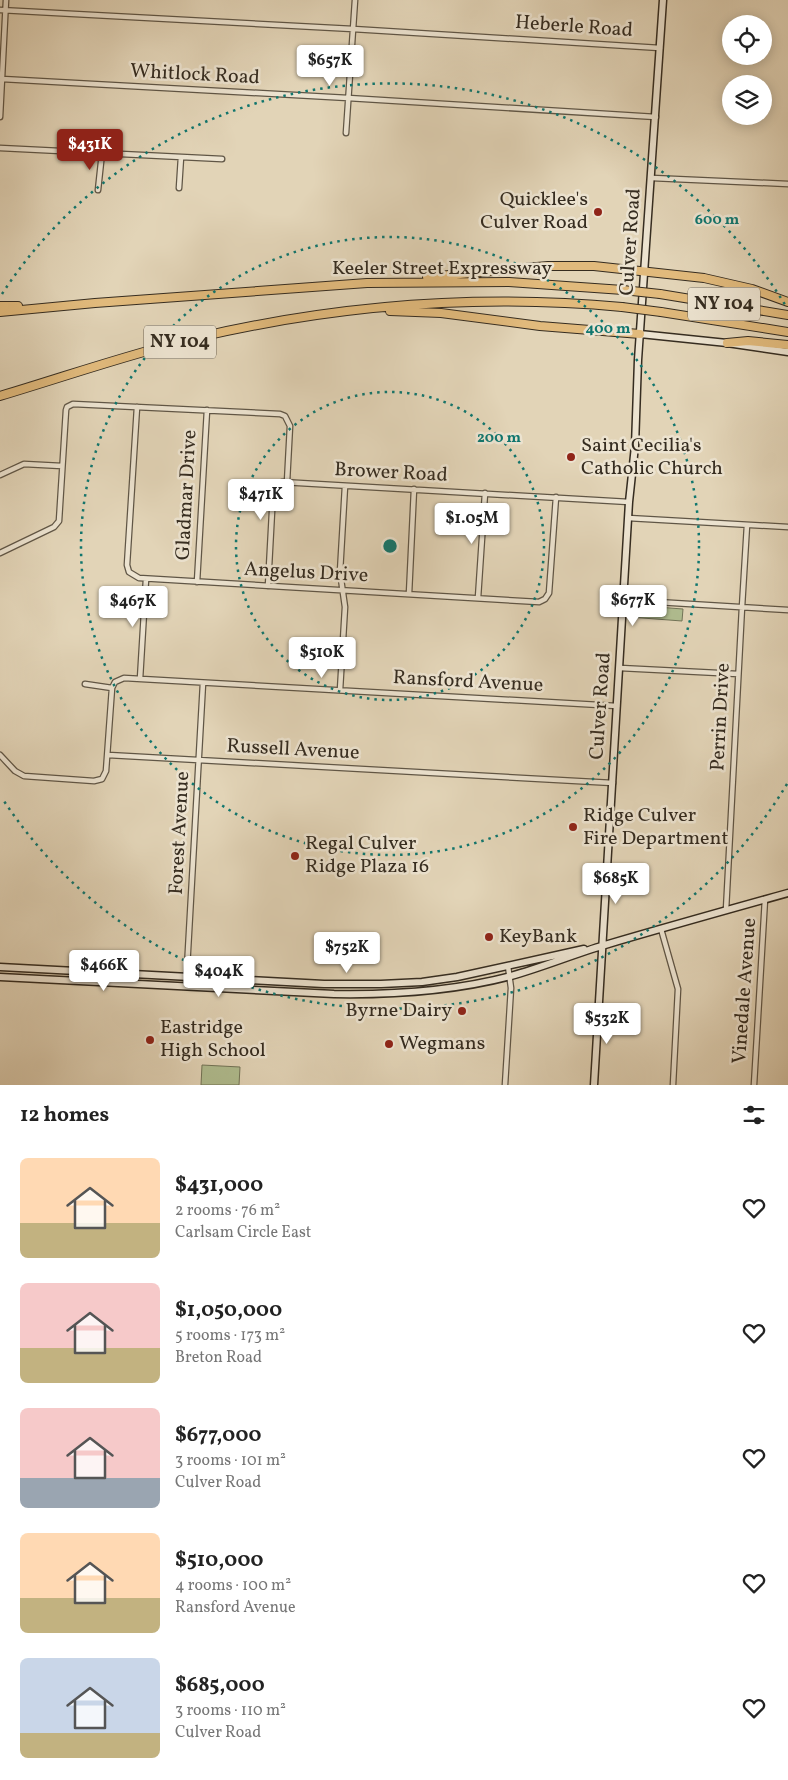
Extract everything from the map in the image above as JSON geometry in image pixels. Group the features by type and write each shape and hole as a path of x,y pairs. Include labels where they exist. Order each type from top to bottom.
{"highway":[{"path":"358,283 560,266 594,266 715,280 752,289 788,302"},
{"name":"Keeler Street Expressway","path":"95,303 358,283 490,282 556,284 660,294 788,316"},
{"name":"Keeler Street Expressway","path":"0,397 124,356 180,342 254,326 405,305 472,302 557,303 661,312 788,332"},
{"path":"0,306 95,303"},
{"name":"NY 104","path":"0,312 95,303"},
{"path":"331,314 425,312 540,326 640,334"},
{"path":"727,343 748,342 788,345"}],"main road":[{"name":"Culver Road","path":"594,1085 628,518 635,446 640,334 663,0"},
{"path":"640,334 727,343 788,352"},
{"path":"0,977 367,994 447,988 510,976 558,962 602,946 788,892"},
{"path":"0,967 317,984 380,984 449,979 602,946"}],"street":[{"path":"0,117 3,10 6,0"},
{"path":"346,133 355,0"},
{"name":"Heberle Road","path":"3,10 660,48"},
{"name":"Whitlock Road","path":"2,79 656,117"},
{"path":"0,148 222,159"},
{"path":"98,190 102,153"},
{"path":"179,188 180,157"},
{"path":"652,178 788,184"},
{"path":"0,553 51,529 57,524 67,407 77,404 280,414 285,416 290,426 287,482 279,483 273,492 268,586"},
{"path":"137,407 127,565 132,575 146,579 140,679"},
{"name":"Gladmar Drive","path":"198,582 207,410"},
{"path":"0,475 24,464 62,466"},
{"name":"Brower Road","path":"287,482 630,502"},
{"path":"340,690 345,607 340,572 344,486"},
{"path":"409,594 414,490"},
{"path":"478,598 485,493"},
{"name":"Angelus Drive","path":"146,579 539,602 548,596 550,585 556,497"},
{"path":"628,518 788,527"},
{"name":"Perrin Drive","path":"726,910 747,525"},
{"path":"624,600 788,610"},
{"path":"620,668 738,674"},
{"name":"Ransford Avenue","path":"112,688 115,682 120,679 140,679 617,706"},
{"name":"Forest Avenue","path":"186,986 203,683"},
{"path":"0,756 21,776 94,781 104,777 108,754 112,688 85,684"},
{"name":"Russell Avenue","path":"108,754 613,783"},
{"name":"Vinedale Avenue","path":"754,1085 765,899"},
{"path":"661,929 678,989 672,1085"},
{"path":"505,1085 511,998 508,966"}],"green space":[{"path":"630,605 683,609 682,621 629,617"},
{"path":"202,1065 240,1067 239,1085 201,1085"}],"place":[{"name":"Quicklee's Culver Road","path":"598,212"},
{"name":"Saint Cecilia's Catholic Church","path":"571,457"},
{"name":"Ridge Culver Fire Department","path":"573,827"},
{"name":"Regal Culver Ridge Plaza 16","path":"295,856"},
{"name":"KeyBank","path":"489,937"},
{"name":"Byrne Dairy","path":"462,1011"},
{"name":"Eastridge High School","path":"150,1040"},
{"name":"Wegmans","path":"389,1044"}]}
